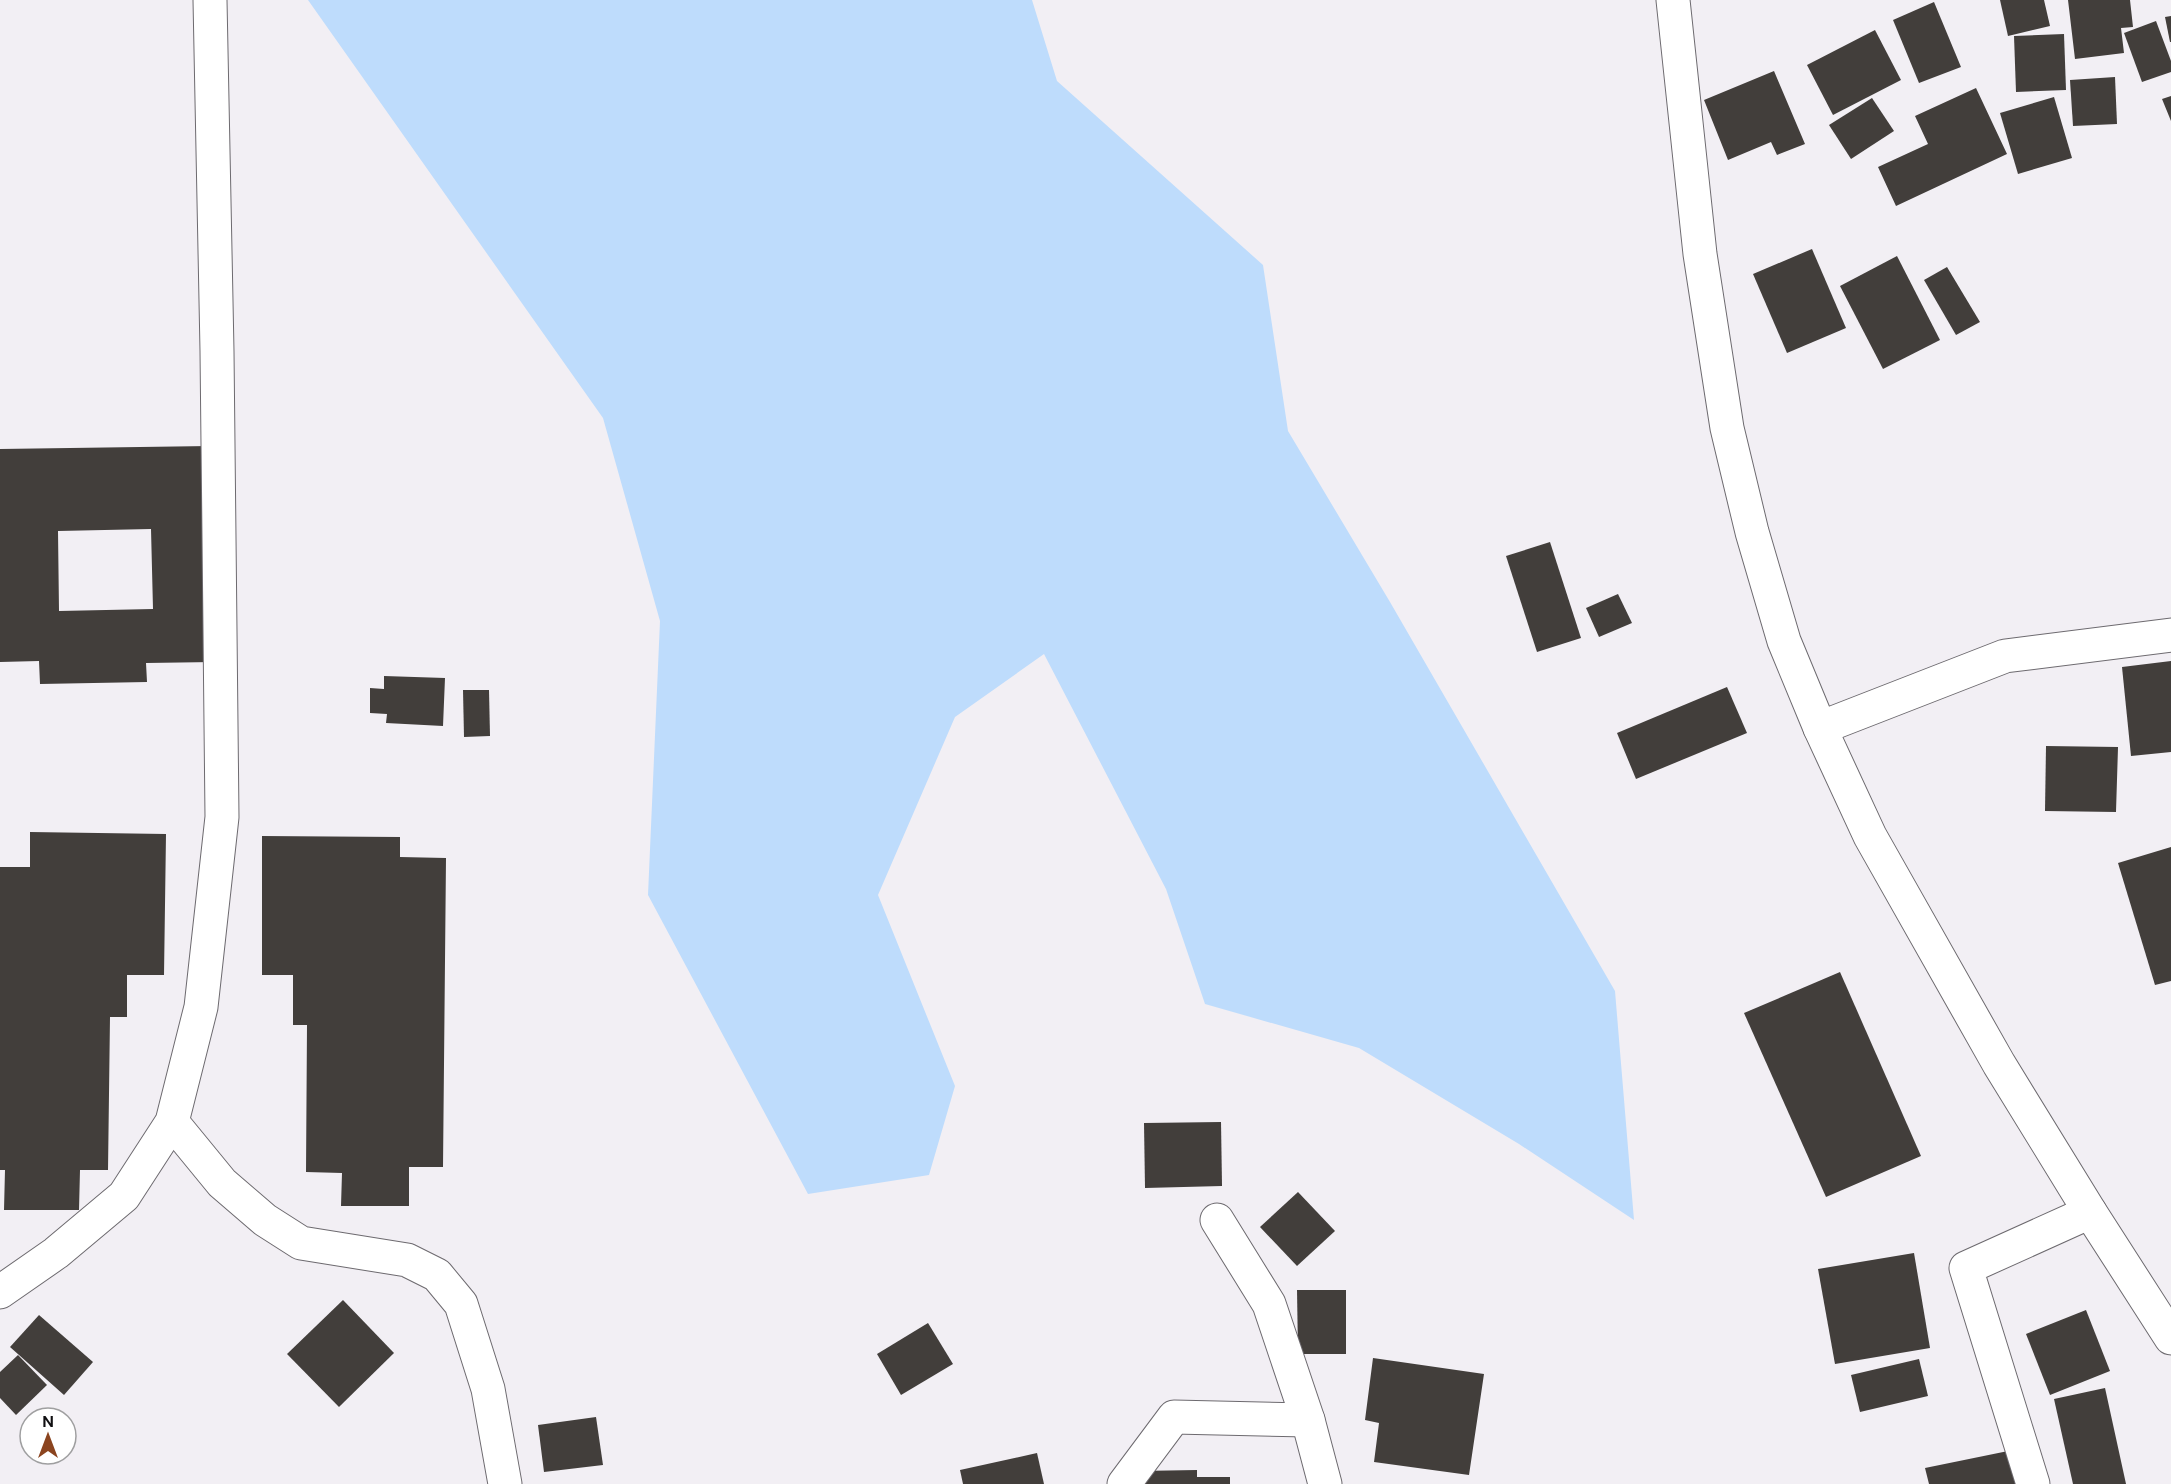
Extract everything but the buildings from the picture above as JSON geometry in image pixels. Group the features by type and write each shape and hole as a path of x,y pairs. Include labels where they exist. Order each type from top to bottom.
{"street":[{"path":"0,1292 56,1253 124,1196 172,1122 201,1006 222,817 217,351 210,0"},
{"path":"1673,0 1700,254 1726,428 1752,532 1784,641 1820,728 1876,845 1999,1064 2171,1338"},
{"path":"1820,728 2005,656 2171,635"},
{"path":"172,1122 222,1183 265,1220 301,1243 408,1260 437,1275 461,1304 488,1389 505,1484"},
{"path":"2033,1484 1966,1268 2090,1212"},
{"path":"1217,1220 1269,1304 1308,1420 1325,1484"},
{"path":"1124,1484 1174,1417 1308,1420"}],"water":[{"path":"308,0 1032,0 1057,81 1263,265 1288,431 1390,602 1615,991 1634,1220 1519,1144 1359,1048 1205,1004 1166,889 1044,654 955,717 878,895 955,1086 929,1175 808,1194 648,895 660,621 603,418"}]}
